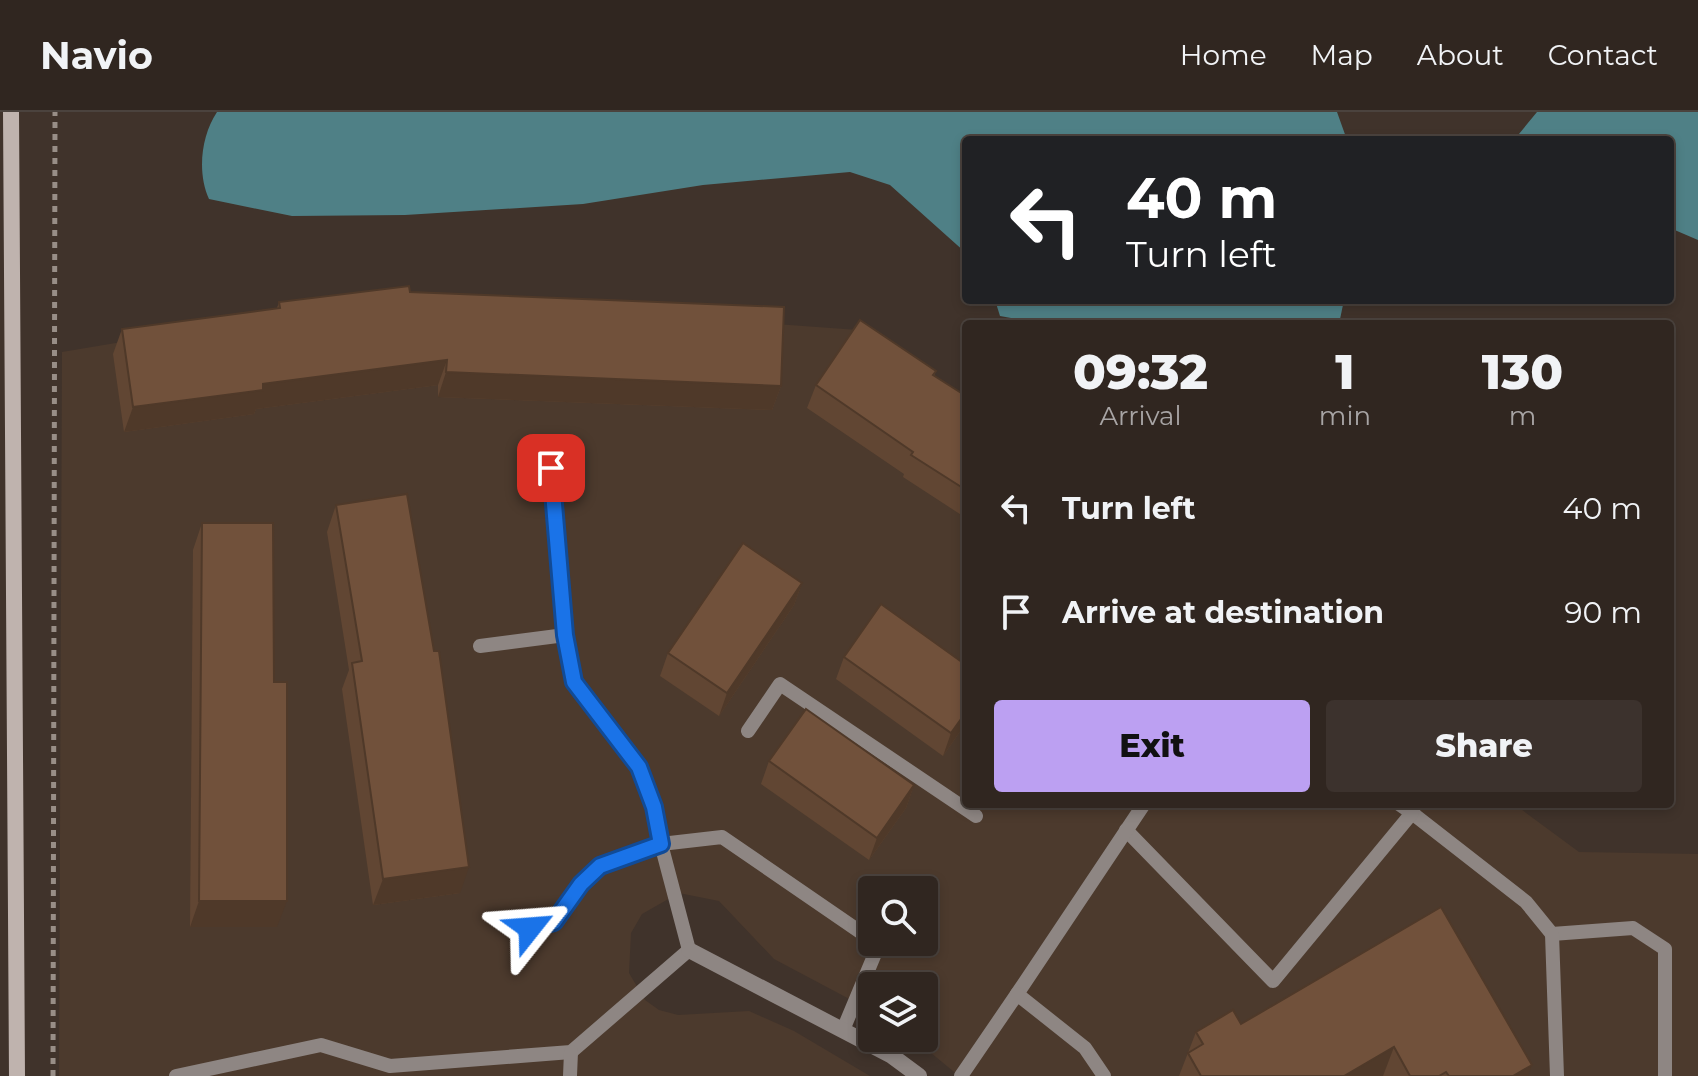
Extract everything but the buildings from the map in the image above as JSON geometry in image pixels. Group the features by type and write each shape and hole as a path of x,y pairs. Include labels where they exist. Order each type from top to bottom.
{"main road":[{"path":"11,112 17,1076"}],"street":[{"path":"689,950 892,1056 919,1076"}],"lane":[{"path":"176,1076 321,1045 390,1066 571,1052 689,950 654,807 639,767 574,682 565,635 551,468"},
{"path":"480,646 565,635"},
{"path":"748,731 780,684 962,807"},
{"path":"964,808 976,816"},
{"path":"961,1076 1141,808"},
{"path":"1126,830 1273,981 1414,809 1526,902 1552,934 1557,1076"},
{"path":"530,928 554,922 581,884 600,866 661,844 722,837 858,930"},
{"path":"1552,934 1633,928 1665,949 1665,1076"},
{"path":"843,1030 874,956"},
{"path":"1017,994 1085,1048 1104,1076"},
{"path":"570,1076 571,1052"}],"path":[{"path":"53,1076 55,112"}],"shaded area":[{"path":"396,296 858,330 962,403 962,808 1519,808 1579,852 1698,854 1698,1076 959,1076 930,1052 938,1052 938,972 858,972 858,1004 774,959 719,901 679,893 642,914 631,933 629,973 645,1000 659,1010 678,1015 749,1011 794,1031 870,1076 59,1076 62,352"}],"water":[{"path":"217,112 1337,112 1346,136 962,136 962,249 890,185 850,172 703,185 583,204 405,215 292,216 209,199 203,178 202,155"},
{"path":"1537,112 1698,112 1698,240 1674,230 1674,136 1517,136"},
{"path":"996,304 1343,304 1340,320 1022,320 1000,316"}],"route":[{"path":"530,928 554,922 581,884 600,866 661,844 654,807 639,767 574,682 565,635 551,468"}]}
